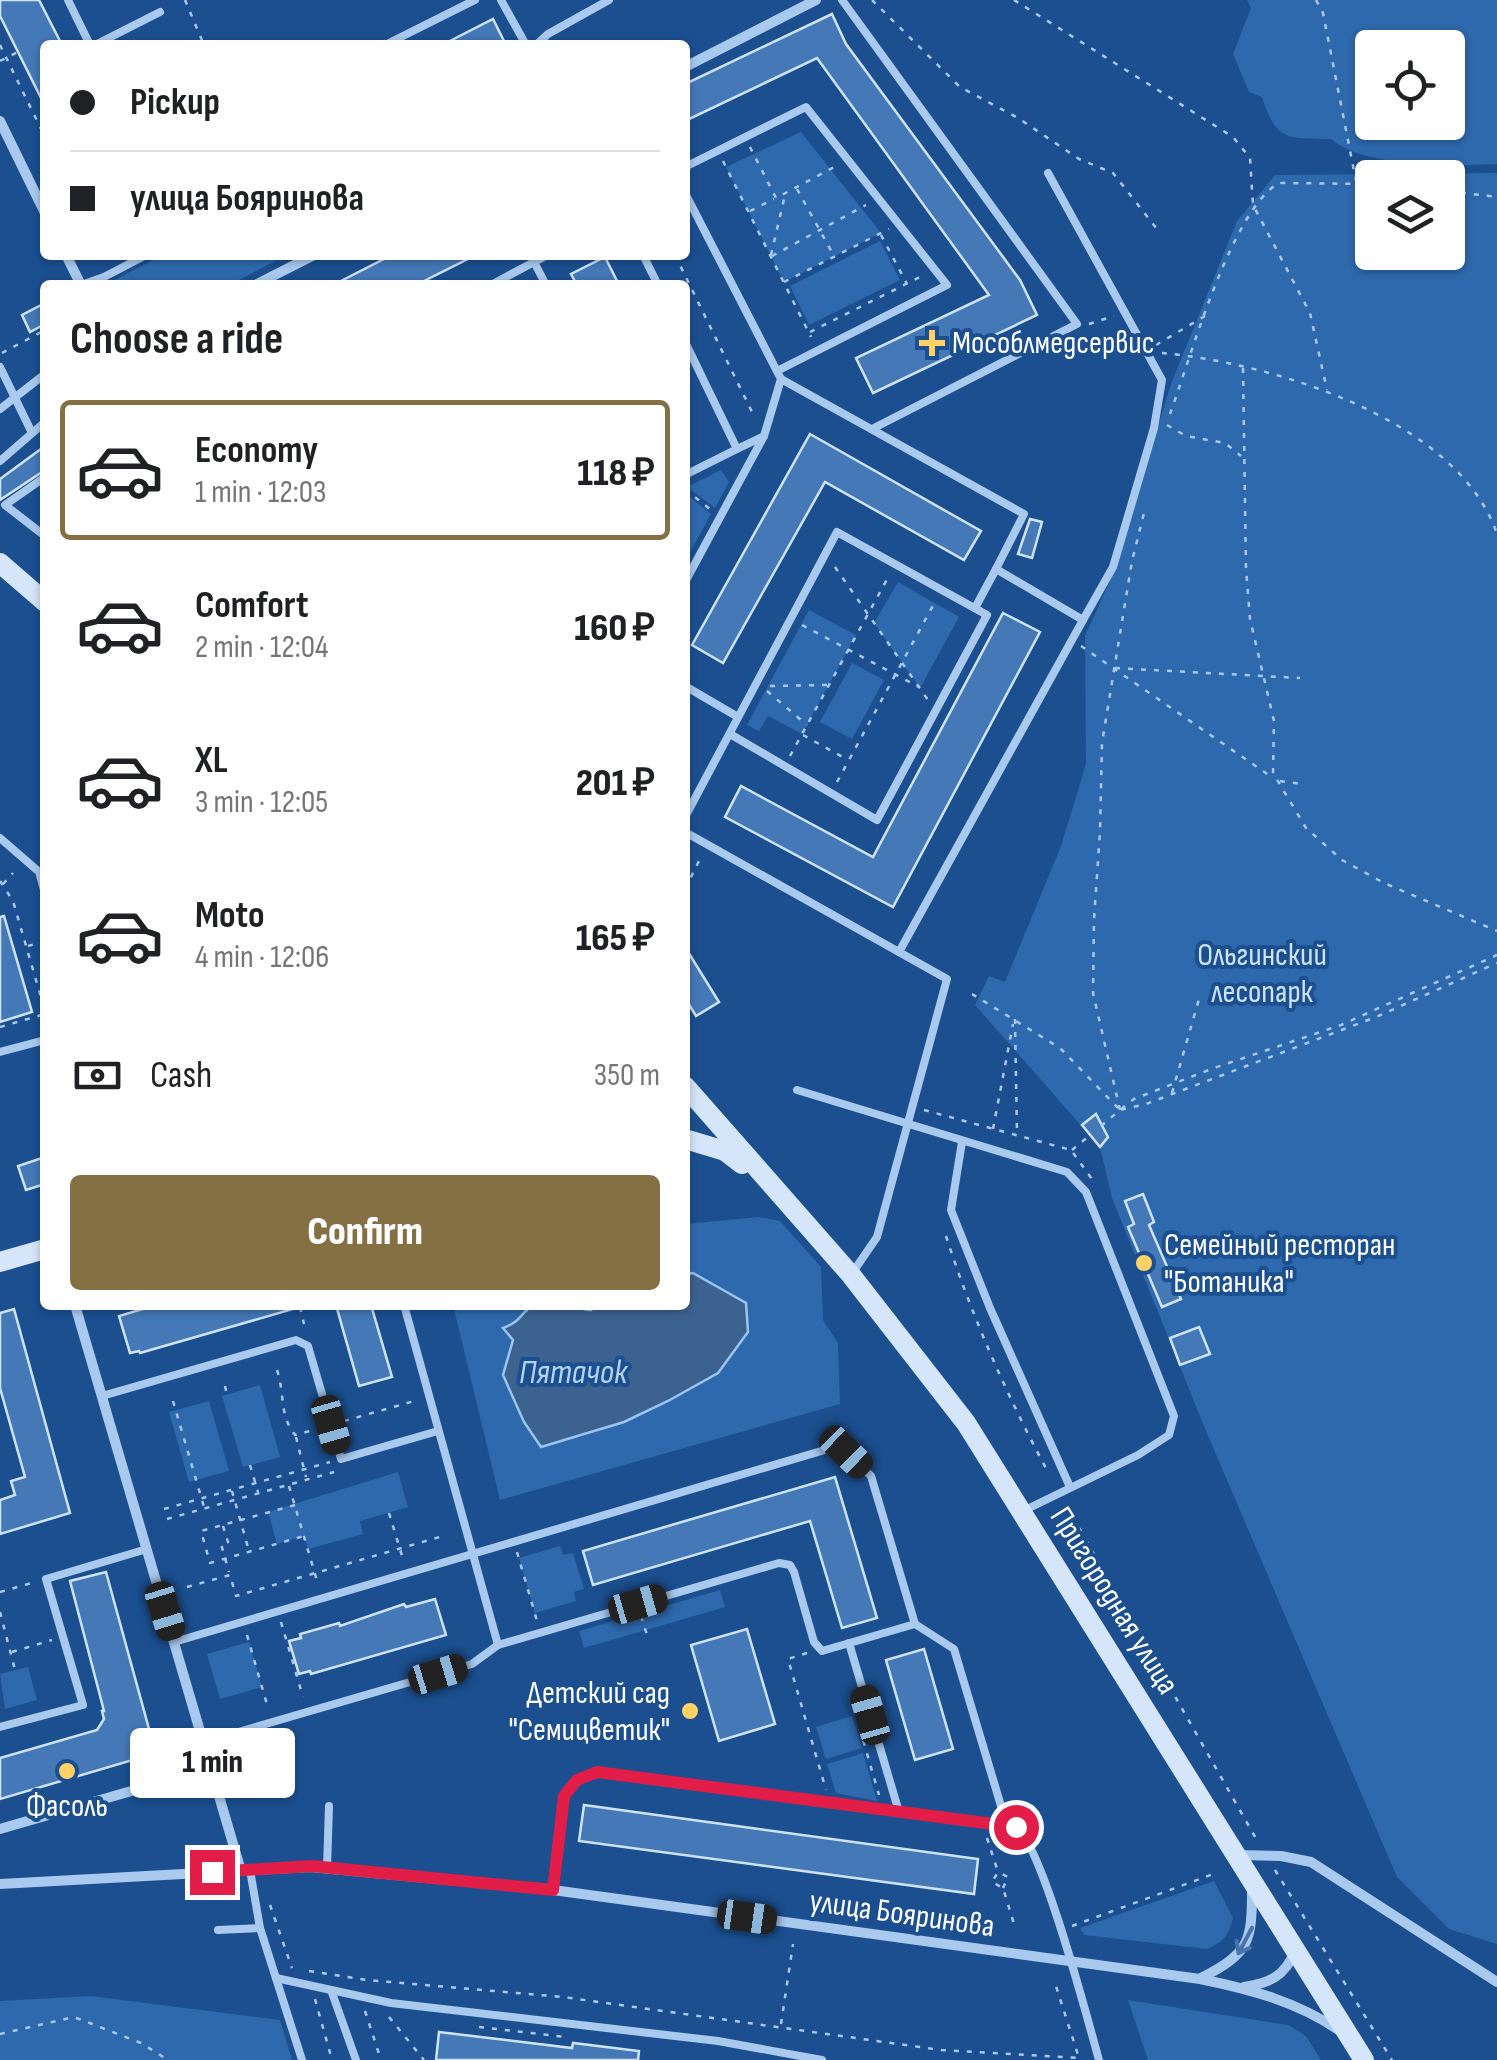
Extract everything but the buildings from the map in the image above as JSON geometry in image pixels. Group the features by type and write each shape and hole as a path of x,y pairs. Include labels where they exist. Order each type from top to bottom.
{"street":[{"path":"690,64 816,0"},
{"path":"0,122 40,203"},
{"path":"266,280 304,260"},
{"path":"0,562 40,596"},
{"path":"690,1092 780,1197"},
{"path":"690,1141 724,1151 780,1197"},
{"name":"Пригородная улица","path":"780,1197 851,1275 966,1423 1357,2054"},
{"path":"0,1262 40,1250"},
{"path":"76,1310 211,1768 246,1871"},
{"path":"0,1830 211,1768"},
{"path":"1236,1855 1311,1862 1497,1982"},
{"name":"улица Бояринова","path":"0,1884 327,1868 553,1890 1243,1987 1318,2016 1357,2054"},
{"path":"1200,1979 1225,1966 1242,1950 1252,1931 1252,1882"},
{"path":"1243,1987 1261,1984 1288,1970 1296,1950"}],"lane":[{"path":"68,0 90,40"},
{"path":"395,40 475,0"},
{"path":"501,0 523,40"},
{"path":"543,40 609,0"},
{"path":"842,0 1077,324 872,429"},
{"path":"103,40 160,12"},
{"path":"690,164 806,107 946,285 818,350 779,375 764,436 690,573"},
{"path":"899,952 1112,567 1154,428 1162,380 1048,173"},
{"path":"690,203 779,375 1024,514 975,608"},
{"path":"95,280 136,260"},
{"path":"500,280 538,260"},
{"path":"534,262 543,280"},
{"path":"690,352 737,449"},
{"path":"0,368 32,433"},
{"path":"0,409 40,378"},
{"path":"0,460 40,426"},
{"path":"690,472 764,436"},
{"path":"40,480 5,505 40,532"},
{"path":"690,808 837,532 988,615 876,820 730,734"},
{"path":"996,569 1083,620"},
{"path":"690,689 738,717"},
{"path":"690,835 947,980 877,1237 851,1275"},
{"path":"0,838 40,872"},
{"path":"0,1052 40,1041"},
{"path":"797,1090 1067,1172 1086,1192 1174,1416 1169,1435 1138,1455 1023,1511"},
{"path":"962,1142 951,1210 1070,1487"},
{"path":"405,1310 498,1646"},
{"path":"102,1396 288,1342 303,1342 308,1346 340,1459 438,1431"},
{"path":"174,1642 836,1446 870,1476 915,1624 954,1649 1007,1826"},
{"path":"0,1726 83,1705 46,1578 147,1549"},
{"path":"204,1742 472,1664 498,1646 785,1562 794,1572 817,1647 826,1650 915,1624"},
{"path":"850,1643 899,1812"},
{"path":"553,1890 564,1796 570,1786 597,1772 1007,1826 1022,1831 1030,1843 1061,1930 1099,2060"},
{"path":"327,1868 329,1806"},
{"path":"246,1871 302,2060"},
{"path":"218,1930 260,1928"},
{"path":"276,1978 391,2003 718,2041 822,2060"},
{"path":"331,1990 356,2060"}],"path":[{"path":"185,0 202,40"},
{"path":"872,0 960,87 1018,118 1080,159 1113,173 1157,229"},
{"path":"1014,0 1233,137 1250,158 1253,205 1310,313 1327,390"},
{"path":"1316,0 1322,13 1355,177"},
{"path":"0,45 40,126"},
{"path":"0,60 18,52"},
{"path":"36,118 40,116"},
{"path":"745,137 776,198"},
{"path":"718,150 818,350"},
{"path":"749,212 848,160"},
{"path":"1242,457 1225,443 1186,436 1166,424 1228,256 1253,205 1279,182 1355,182"},
{"path":"796,187 834,256"},
{"path":"771,256 785,193"},
{"path":"1465,194 1497,197"},
{"path":"771,256 878,198"},
{"path":"784,282 899,224"},
{"path":"881,234 906,284"},
{"path":"809,332 935,270"},
{"path":"690,286 764,436"},
{"path":"1077,324 1096,324 1124,311"},
{"path":"1146,351 1207,314"},
{"path":"0,355 40,333"},
{"path":"1146,351 1191,355 1343,396 1424,444 1452,466 1490,514 1497,534"},
{"path":"1243,368 1242,457 1250,619 1274,721 1276,780 1306,828 1342,860 1384,883 1497,932"},
{"path":"690,493 720,517"},
{"path":"1120,1110 1093,992 1102,743 1132,561 1146,506"},
{"path":"826,554 936,711"},
{"path":"784,766 895,564"},
{"path":"832,791 942,590"},
{"path":"790,620 920,688"},
{"path":"1072,640 1276,780 1301,784"},
{"path":"1114,668 1300,678"},
{"path":"807,724 767,688 828,685"},
{"path":"802,734 849,760"},
{"path":"690,879 707,845"},
{"path":"13,873 1,883 13,901 40,995"},
{"path":"26,946 40,942"},
{"path":"1120,1110 1146,1104 1376,1017 1496,958"},
{"path":"1101,1126 1134,1099 1342,1025 1496,958"},
{"path":"972,994 1060,1048 1120,1110"},
{"path":"1172,1093 1199,998"},
{"path":"6,1039 1,1026 40,1014"},
{"path":"993,1129 1015,1018"},
{"path":"1015,1018 1017,1134"},
{"path":"913,1107 1071,1150 1093,1178 1100,1196"},
{"path":"1071,1150 1090,1136"},
{"path":"301,1310 304,1324"},
{"path":"225,1386 227,1394"},
{"path":"173,1401 205,1509"},
{"path":"295,1435 307,1480"},
{"path":"164,1508 340,1459"},
{"path":"250,1465 258,1494"},
{"path":"167,1519 346,1469"},
{"path":"282,1475 295,1504 322,1598"},
{"path":"232,1490 249,1552"},
{"path":"295,1504 201,1531 210,1563 304,1536"},
{"path":"389,1513 407,1572"},
{"path":"223,1525 228,1542 221,1544 268,1708"},
{"path":"236,1596 443,1536"},
{"path":"514,1541 540,1633"},
{"path":"187,1587 230,1574"},
{"path":"0,1592 46,1578"},
{"path":"638,1604 647,1635"},
{"path":"278,1611 303,1698"},
{"path":"0,1612 16,1670"},
{"path":"11,1653 64,1637"},
{"path":"817,1647 788,1659 830,1803"},
{"path":"1245,1820 1392,2060"},
{"path":"987,1837 998,1872 1008,1877 1002,1888"},
{"path":"998,1872 992,1882 1002,1888 1014,1924"},
{"path":"1061,1930 1216,1873"},
{"path":"222,1894 265,1888 290,1968 563,1997 941,2050 1079,2058 1055,1983"},
{"path":"781,2026 793,1944"},
{"path":"320,1972 315,2006 332,2060"},
{"path":"376,2013 364,2010 381,2060"},
{"path":"388,2016 424,2060"},
{"path":"0,2034 74,2017 142,2043 168,2060"}],"green space":[{"path":"1247,0 1497,0 1497,164 1386,160 1346,148 1331,139 1286,134 1273,122 1262,97 1249,92 1233,54 1251,8"},
{"path":"801,132 881,233 784,282 726,167"},
{"name":"Ольгинский лесопарк","path":"1465,173 1497,173 1497,1944 1449,1929 1397,1877 1206,1431 1112,1198 1100,1147 975,1005 989,976 1005,982 1061,846 1086,764 1085,636 1113,574 1171,384 1237,221 1275,175 1355,174 1355,270 1465,270"},
{"path":"880,241 900,280 809,325 790,286"},
{"path":"153,260 277,260 239,280 115,280"},
{"path":"721,470 729,482 715,508 690,486"},
{"path":"690,497 711,514 690,552"},
{"path":"898,582 959,617 920,688 874,623"},
{"path":"809,610 856,635 802,734 768,716 759,731 747,725"},
{"path":"852,663 884,680 852,739 820,722"},
{"path":"759,1217 780,1221 821,1267 823,1320 838,1343 840,1404 500,1500 454,1310 527,1310 513,1340 578,1438 624,1422 718,1373 690,1273 690,1224"},
{"path":"260,1385 280,1457 243,1467 222,1396"},
{"path":"209,1401 229,1471 189,1482 169,1412"},
{"path":"398,1472 408,1507 360,1521 363,1534 308,1549 304,1536 277,1544 268,1512"},
{"path":"560,1546 563,1555 573,1553 584,1589 574,1592 576,1601 535,1613 519,1558"},
{"path":"720,1590 725,1607 584,1648 579,1631"},
{"path":"249,1642 262,1687 220,1699 207,1654"},
{"path":"28,1667 37,1700 5,1709 0,1674"},
{"path":"852,1716 862,1748 826,1759 816,1727"},
{"path":"863,1753 877,1801 836,1793 827,1764"},
{"path":"1214,1881 1233,1918 1225,1937 1207,1949 1084,1935 1080,1928"},
{"path":"91,1996 280,2020 292,2060 0,2060 0,2001"},
{"path":"1128,2000 1288,2025 1306,2036 1321,2060 1148,2060"}],"water":[{"name":"Пятачок","path":"690,1273 746,1303 748,1332 718,1373 624,1422 541,1447 524,1422 503,1375 513,1340 503,1328 527,1310 690,1310"}],"place":[{"name":"Мособлмедсервис","path":"932,343"},
{"name":"Семейный ресторан \"Ботаника\"","path":"1144,1263"},
{"name":"Детский сад \"Семицветик\"","path":"690,1711"},
{"name":"Фасоль","path":"67,1771"}],"route":[{"path":"212,1872 312,1866 553,1890 564,1796 577,1780 597,1772 1016,1827"}]}
